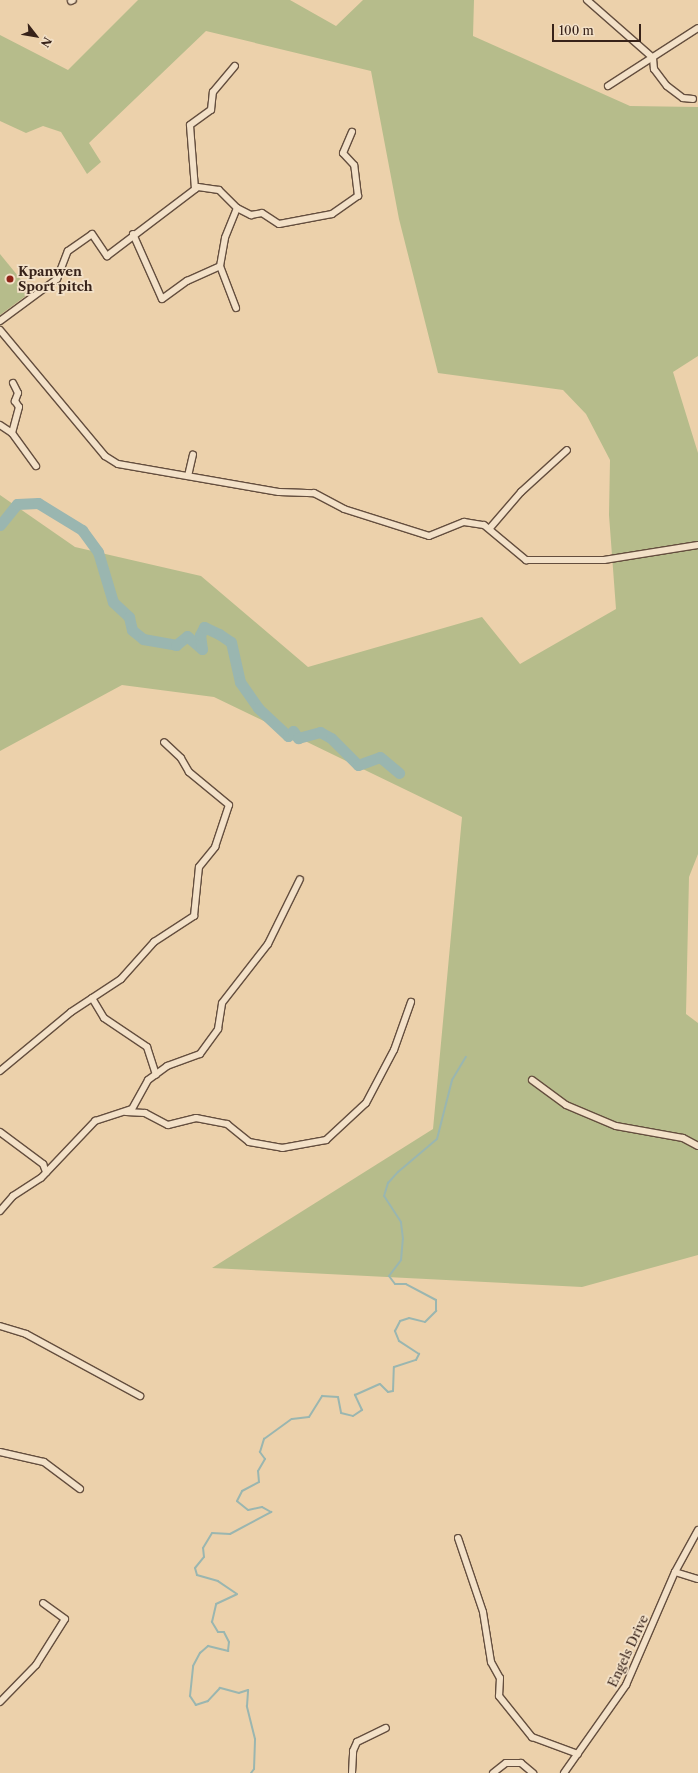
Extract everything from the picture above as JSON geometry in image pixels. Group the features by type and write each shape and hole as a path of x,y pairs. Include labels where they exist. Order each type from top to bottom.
{"street":[{"path":"587,0 653,58 654,69 667,86 683,98 693,99"},
{"path":"608,86 698,28"},
{"path":"195,188 190,124 211,110 213,92 235,66"},
{"path":"0,321 57,279 68,251 92,234 107,256 133,234 195,188 219,190 237,208 251,215 262,213 279,224 332,214 358,196 354,165 343,153 352,132"},
{"path":"236,308 220,266 225,238 237,208"},
{"path":"133,234 162,299 187,281 220,266"},
{"path":"0,330 105,456 118,464 279,492 314,493 344,509 429,536 464,522 490,528 526,560 604,560 698,545"},
{"path":"12,433 19,407 14,401 18,393 13,383"},
{"path":"0,425 12,433 36,466"},
{"path":"490,528 521,492 567,450"},
{"path":"188,476 193,455"},
{"path":"0,1071 92,998 121,979 154,942 194,916 199,867 216,847 229,805 189,772 164,742"},
{"path":"2,1207 13,1196 46,1172 95,1121 132,1109 148,1080 200,1054 218,1029 222,1003 268,944 300,879"},
{"path":"92,998 104,1018 147,1047 156,1075"},
{"path":"123,1112 145,1113 168,1125 196,1118 227,1124 249,1142 282,1148 326,1140 366,1103 394,1050 412,1002"},
{"path":"532,1080 566,1105 616,1126 683,1138 698,1146"},
{"path":"0,1132 43,1164 46,1172"},
{"path":"0,1326 26,1334 140,1396"},
{"path":"0,1452 44,1462 80,1488"},
{"name":"Engels Drive","path":"564,1773 626,1685 675,1572 698,1530"},
{"path":"458,1538 483,1612 491,1662 500,1678 499,1696 532,1737 578,1754"},
{"path":"675,1572 698,1578"},
{"path":"0,1702 36,1665 65,1619 44,1603"},
{"path":"352,1773 353,1751 357,1742 386,1728"},
{"path":"493,1773 506,1763 521,1763 533,1773"}],"green space":[{"path":"138,0 290,0 336,26 363,0 474,0 473,36 630,106 698,107 698,356 673,372 698,453 698,854 689,877 686,1014 698,1023 698,1255 582,1287 212,1268 433,1129 462,817 214,697 122,685 0,751 0,495 75,547 201,576 308,667 482,617 520,664 616,609 609,515 610,460 586,414 563,390 438,373 399,219 371,71 206,31 89,143 101,162 87,174 61,132 43,126 26,133 0,121 0,35 68,70"},
{"name":"Kpanwen Sport pitch","path":"0,254 31,292 0,315"}],"waterway":[{"path":"0,525 17,504 38,503 82,530 98,552 113,602 129,617 132,630 143,639 176,645 187,636 202,649 200,635 204,627 219,634 231,642 240,682 258,708 288,736 293,731 298,738 320,732 331,738 358,765 380,757 399,773"},
{"path":"251,1773 254,1769 255,1739 247,1706 248,1690 239,1693 220,1688 208,1701 196,1705 190,1696 193,1666 200,1653 208,1646 228,1651 229,1642 224,1632 218,1632 212,1622 216,1604 237,1594 218,1581 197,1575 195,1568 204,1557 203,1548 212,1533 230,1534 271,1512 262,1507 248,1510 237,1501 242,1491 259,1482 258,1471 265,1459 260,1452 264,1439 292,1419 309,1417 322,1396 338,1397 341,1413 353,1416 362,1410 355,1395 380,1384 388,1392 393,1391 394,1367 416,1360 419,1354 399,1341 395,1331 400,1321 409,1318 425,1322 436,1311 436,1300 406,1284 395,1284 389,1276 401,1260 403,1239 401,1222 384,1196 388,1183 398,1172 437,1139 452,1080 466,1057"}],"place":[{"name":"Kpanwen Sport pitch","path":"10,279"}]}
